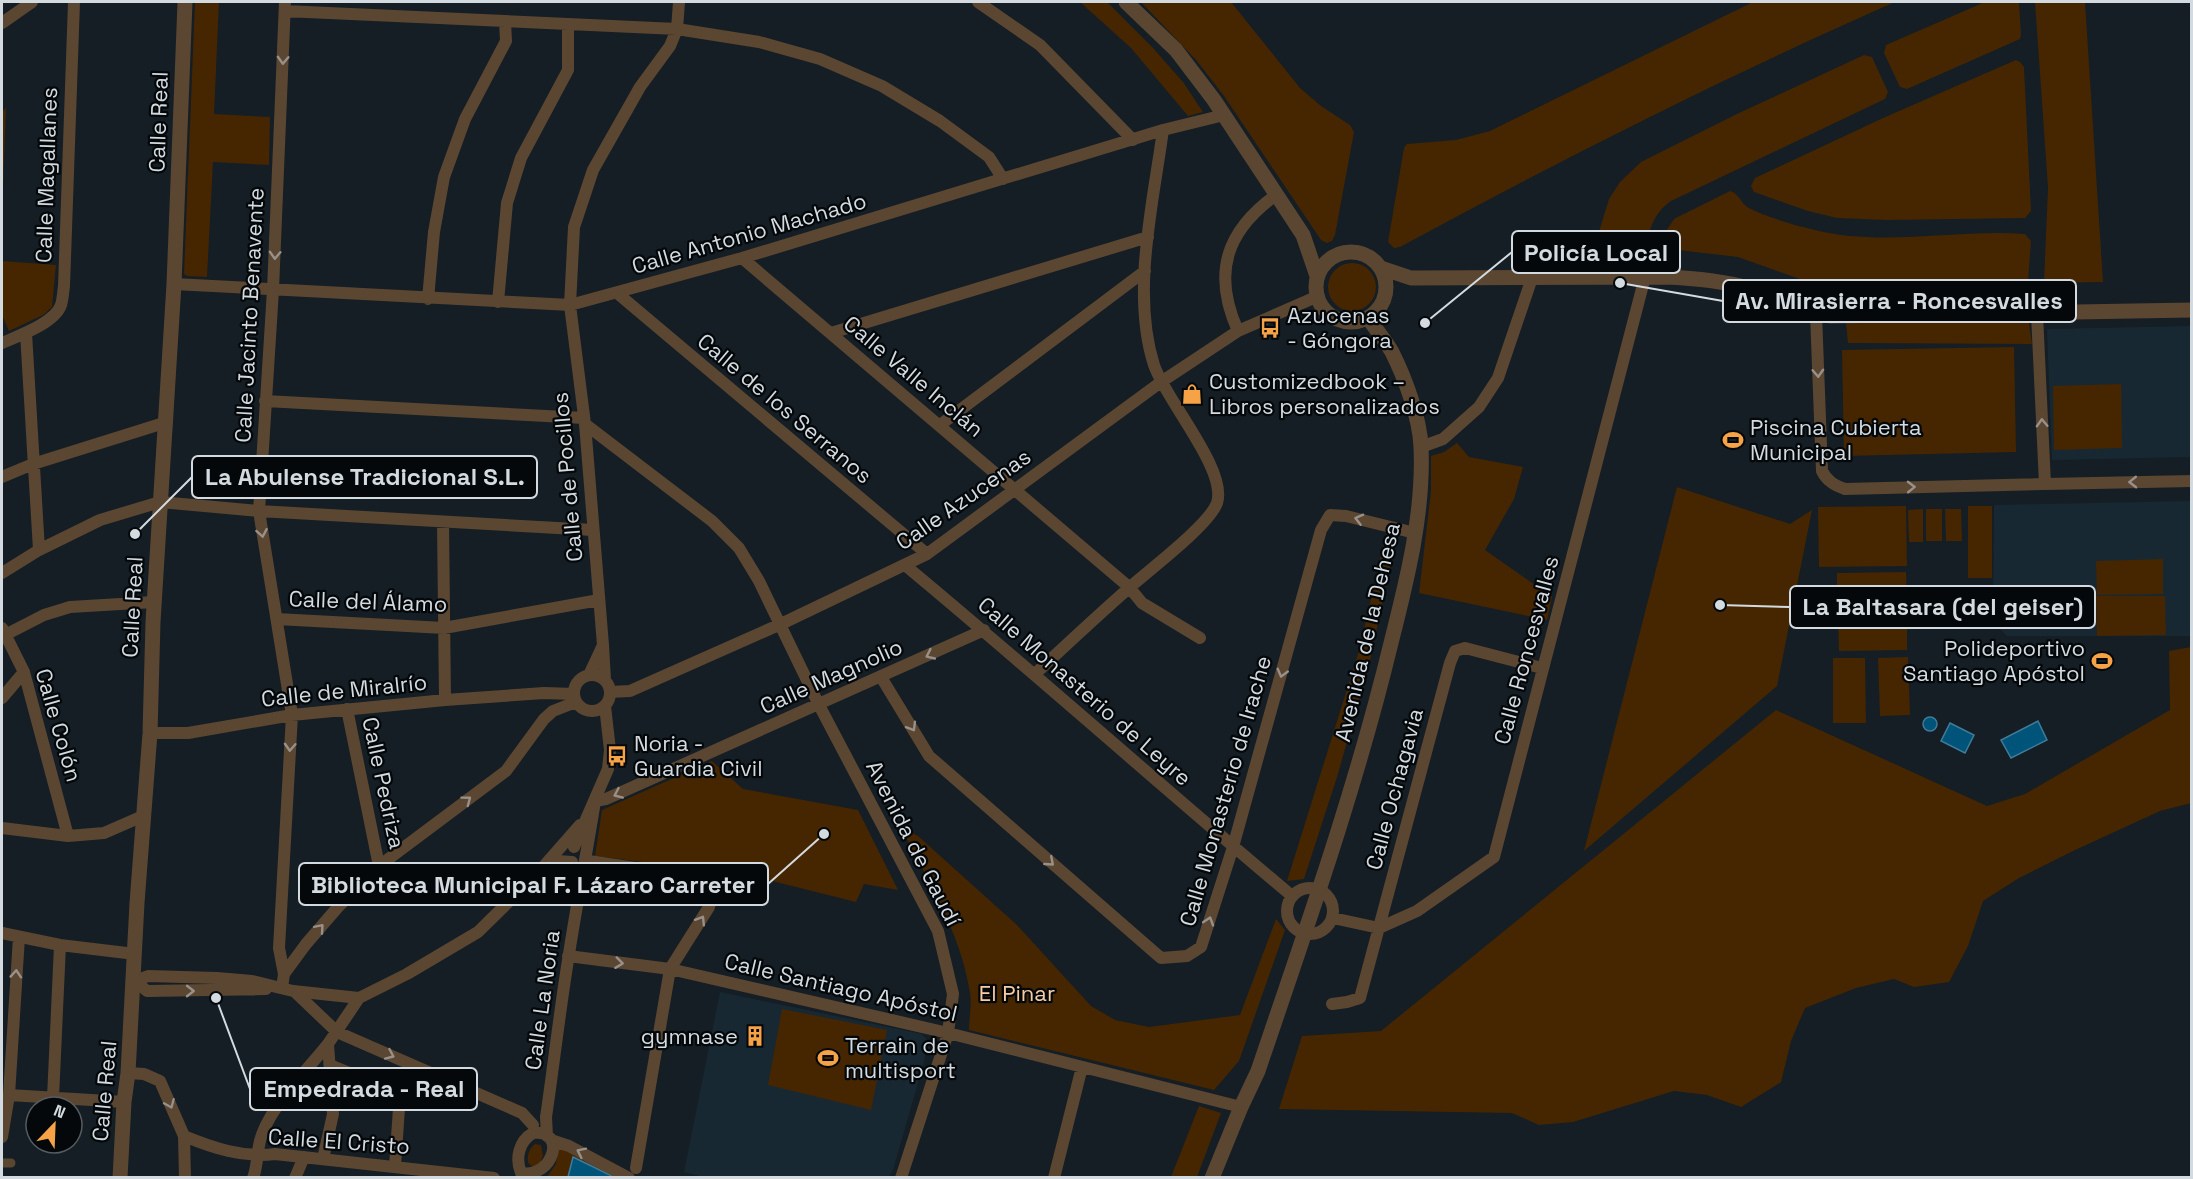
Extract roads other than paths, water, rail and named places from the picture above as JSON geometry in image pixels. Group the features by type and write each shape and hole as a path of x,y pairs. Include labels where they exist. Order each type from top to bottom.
{"street":[{"path":"2,23 32,2"},
{"name":"Calle Magallanes","path":"26,333 52,317 61,307 64,286 74,2"},
{"name":"Calle Real","path":"120,1178 150,733 154,602 174,284 185,2"},
{"path":"677,29 679,2"},
{"path":"978,2 1040,45 1133,140"},
{"path":"1126,2 1176,50 1224,115 1303,235 1317,276"},
{"path":"285,6 505,21 677,29 759,42 820,59 882,86 940,121 989,157 1003,179"},
{"name":"Calle Jacinto Benavente","path":"285,6 273,290 258,511 292,715 279,948 288,990"},
{"path":"428,299 434,232 444,177 465,119 506,41 505,21"},
{"path":"498,302 507,203 521,158 568,70 568,24"},
{"name":"Calle de Pocillos","path":"605,680 585,421 570,305 574,227 593,170 640,87 670,46 677,29"},
{"name":"Calle Antonio Machado","path":"174,284 570,305 742,258 1163,130 1224,115"},
{"path":"1035,674 1201,525 1217,503 1218,487 1203,450 1161,382 1144,324 1148,237 1163,130"},
{"path":"1238,331 1225,292 1225,269 1241,227 1260,207 1276,195"},
{"path":"1303,235 1323,252 1334,256"},
{"path":"831,333 1148,237"},
{"path":"1346,252 1359,253 1371,258 1381,268 1386,278 1387,290 1384,302 1369,319 1353,323 1337,321 1324,311 1317,297 1315,286 1323,265 1334,256 1346,252"},
{"name":"Calle Valle Inclán","path":"742,258 1130,587 1142,603 1200,638"},
{"path":"1381,268 1411,278 1645,277 1695,279 1722,282 1754,290 1790,306 1816,314 2037,314 2192,310"},
{"path":"940,425 1145,271"},
{"name":"Calle Roncesvalles","path":"1379,928 1417,911 1494,857 1645,277"},
{"path":"1387,290 1411,278"},
{"path":"1421,447 1443,439 1479,408 1498,378 1532,278"},
{"name":"Calle de los Serranos","path":"617,293 927,554"},
{"name":"Calle Azucenas","path":"610,692 630,691 906,566 927,554 1161,382 1238,331 1317,297"},
{"path":"1816,314 1822,471 1826,479 1834,485 1845,489 2192,481"},
{"path":"2037,314 2045,484"},
{"name":"Avenida de la Dehesa","path":"1212,1178 1258,1071 1372,723 1403,595 1415,533 1421,447 1419,427 1392,351 1369,319"},
{"path":"2,343 26,333 39,550"},
{"path":"265,401 585,421"},
{"name":"Avenida de Gaudí","path":"585,421 712,521 739,548 759,581 819,705 938,931 953,994 948,1033 901,1178"},
{"path":"2,477 33,464 167,422"},
{"path":"2,573 39,550 100,520 160,502 258,511 593,530"},
{"name":"Calle Monasterio de Irache","path":"881,677 929,756 1161,958 1187,956 1201,946 1233,847 1321,531 1330,515 1346,516 1415,533"},
{"path":"443,522 445,700"},
{"name":"Calle Monasterio de Leyre","path":"906,566 984,630 1292,896"},
{"name":"Calle del Álamo","path":"277,619 444,628 599,600"},
{"path":"3,631 70,607 154,602"},
{"name":"Calle Magnolio","path":"595,801 606,799 984,630"},
{"name":"Calle Colón","path":"3,631 24,672 68,836"},
{"path":"589,675 603,645"},
{"name":"Calle Ochagavia","path":"1332,1004 1360,998 1455,651 1465,648 1542,668"},
{"path":"2,698 24,672"},
{"path":"578,856 595,801 608,769 610,756 606,706 610,692 605,680 598,675 589,675 578,681 575,698 584,710 596,711 606,706"},
{"path":"544,693 553,711"},
{"name":"Calle de Miralrío","path":"150,733 188,733 292,715 445,700 544,693 575,698"},
{"path":"284,974 338,907 379,866 506,771 544,719 575,698"},
{"name":"Calle Pedriza","path":"347,709 379,866"},
{"path":"253,1178 258,1165 260,1140 274,1111 328,1044 359,998 407,974 478,932 541,870 553,853 586,818 595,801"},
{"path":"2,828 68,836 104,833 143,816"},
{"path":"578,856 586,818"},
{"path":"288,990 337,1032 522,1113 531,1130 610,1166 634,1174 670,969 709,907 711,893 709,885 694,877 589,861 578,856 553,853"},
{"path":"541,870 554,862 578,856"},
{"name":"Calle La Noria","path":"549,1138 546,1117 579,885 578,856"},
{"path":"1304,888 1319,889 1332,903 1333,918 1325,929 1304,934 1292,926 1286,909 1292,896 1304,888"},
{"path":"1333,918 1379,928"},
{"path":"2,933 60,945 135,954"},
{"path":"2,1133 9,1095 8,1011 19,937"},
{"path":"279,948 306,944"},
{"path":"52,1095 60,945"},
{"name":"Calle Santiago Apóstol","path":"568,956 670,969 948,1033 1241,1107"},
{"path":"135,981 148,976 217,978 252,981 288,990 359,998"},
{"path":"323,1159 333,1114 328,1044"},
{"path":"330,1065 400,1095 394,1166"},
{"path":"1054,1178 1082,1067"},
{"path":"128,1073 144,1074 160,1081 184,1137 185,1178"},
{"name":"Calle La Noria","path":"531,1130 551,1084"},
{"path":"9,1095 24,1096"},
{"path":"84,1100 124,1102"},
{"path":"531,1130 518,1157 526,1176 540,1175 549,1167 553,1153 549,1138"},
{"name":"Calle El Cristo","path":"184,1137 213,1148 257,1156 274,1154 494,1178"},
{"path":"295,1178 304,1157"}],"water":[{"path":"1927,717 1933,717 1937,724 1933,731 1927,731 1923,727 1923,721"},
{"path":"2038,721 2047,740 2011,758 2001,740"},
{"path":"1950,723 1974,735 1965,753 1941,741"},
{"path":"573,1157 610,1175 613,1177 568,1177"}],"place":[{"name":"Av. Mirasierra - Roncesvalles","path":"1620,283"},
{"name":"Policía Local","path":"1425,323"},
{"name":"Azucenas - Góngora","path":"1270,328"},
{"name":"Customizedbook – Libros personalizados","path":"1192,394"},
{"name":"Piscina Cubierta Municipal","path":"1733,440"},
{"name":"La Abulense Tradicional S.L.","path":"135,534"},
{"name":"La Baltasara (del geiser)","path":"1720,605"},
{"name":"Polideportivo Santiago Apóstol","path":"2102,661"},
{"name":"Noria - Guardia Civil","path":"617,756"},
{"name":"Biblioteca Municipal F. Lázaro Carreter","path":"824,834"},
{"name":"Empedrada - Real","path":"216,998"},
{"name":"gymnase","path":"755,1036"},
{"name":"Terrain de multisport","path":"828,1058"}],"park label":[{"name":"El Pinar","path":"1017,993"}]}
